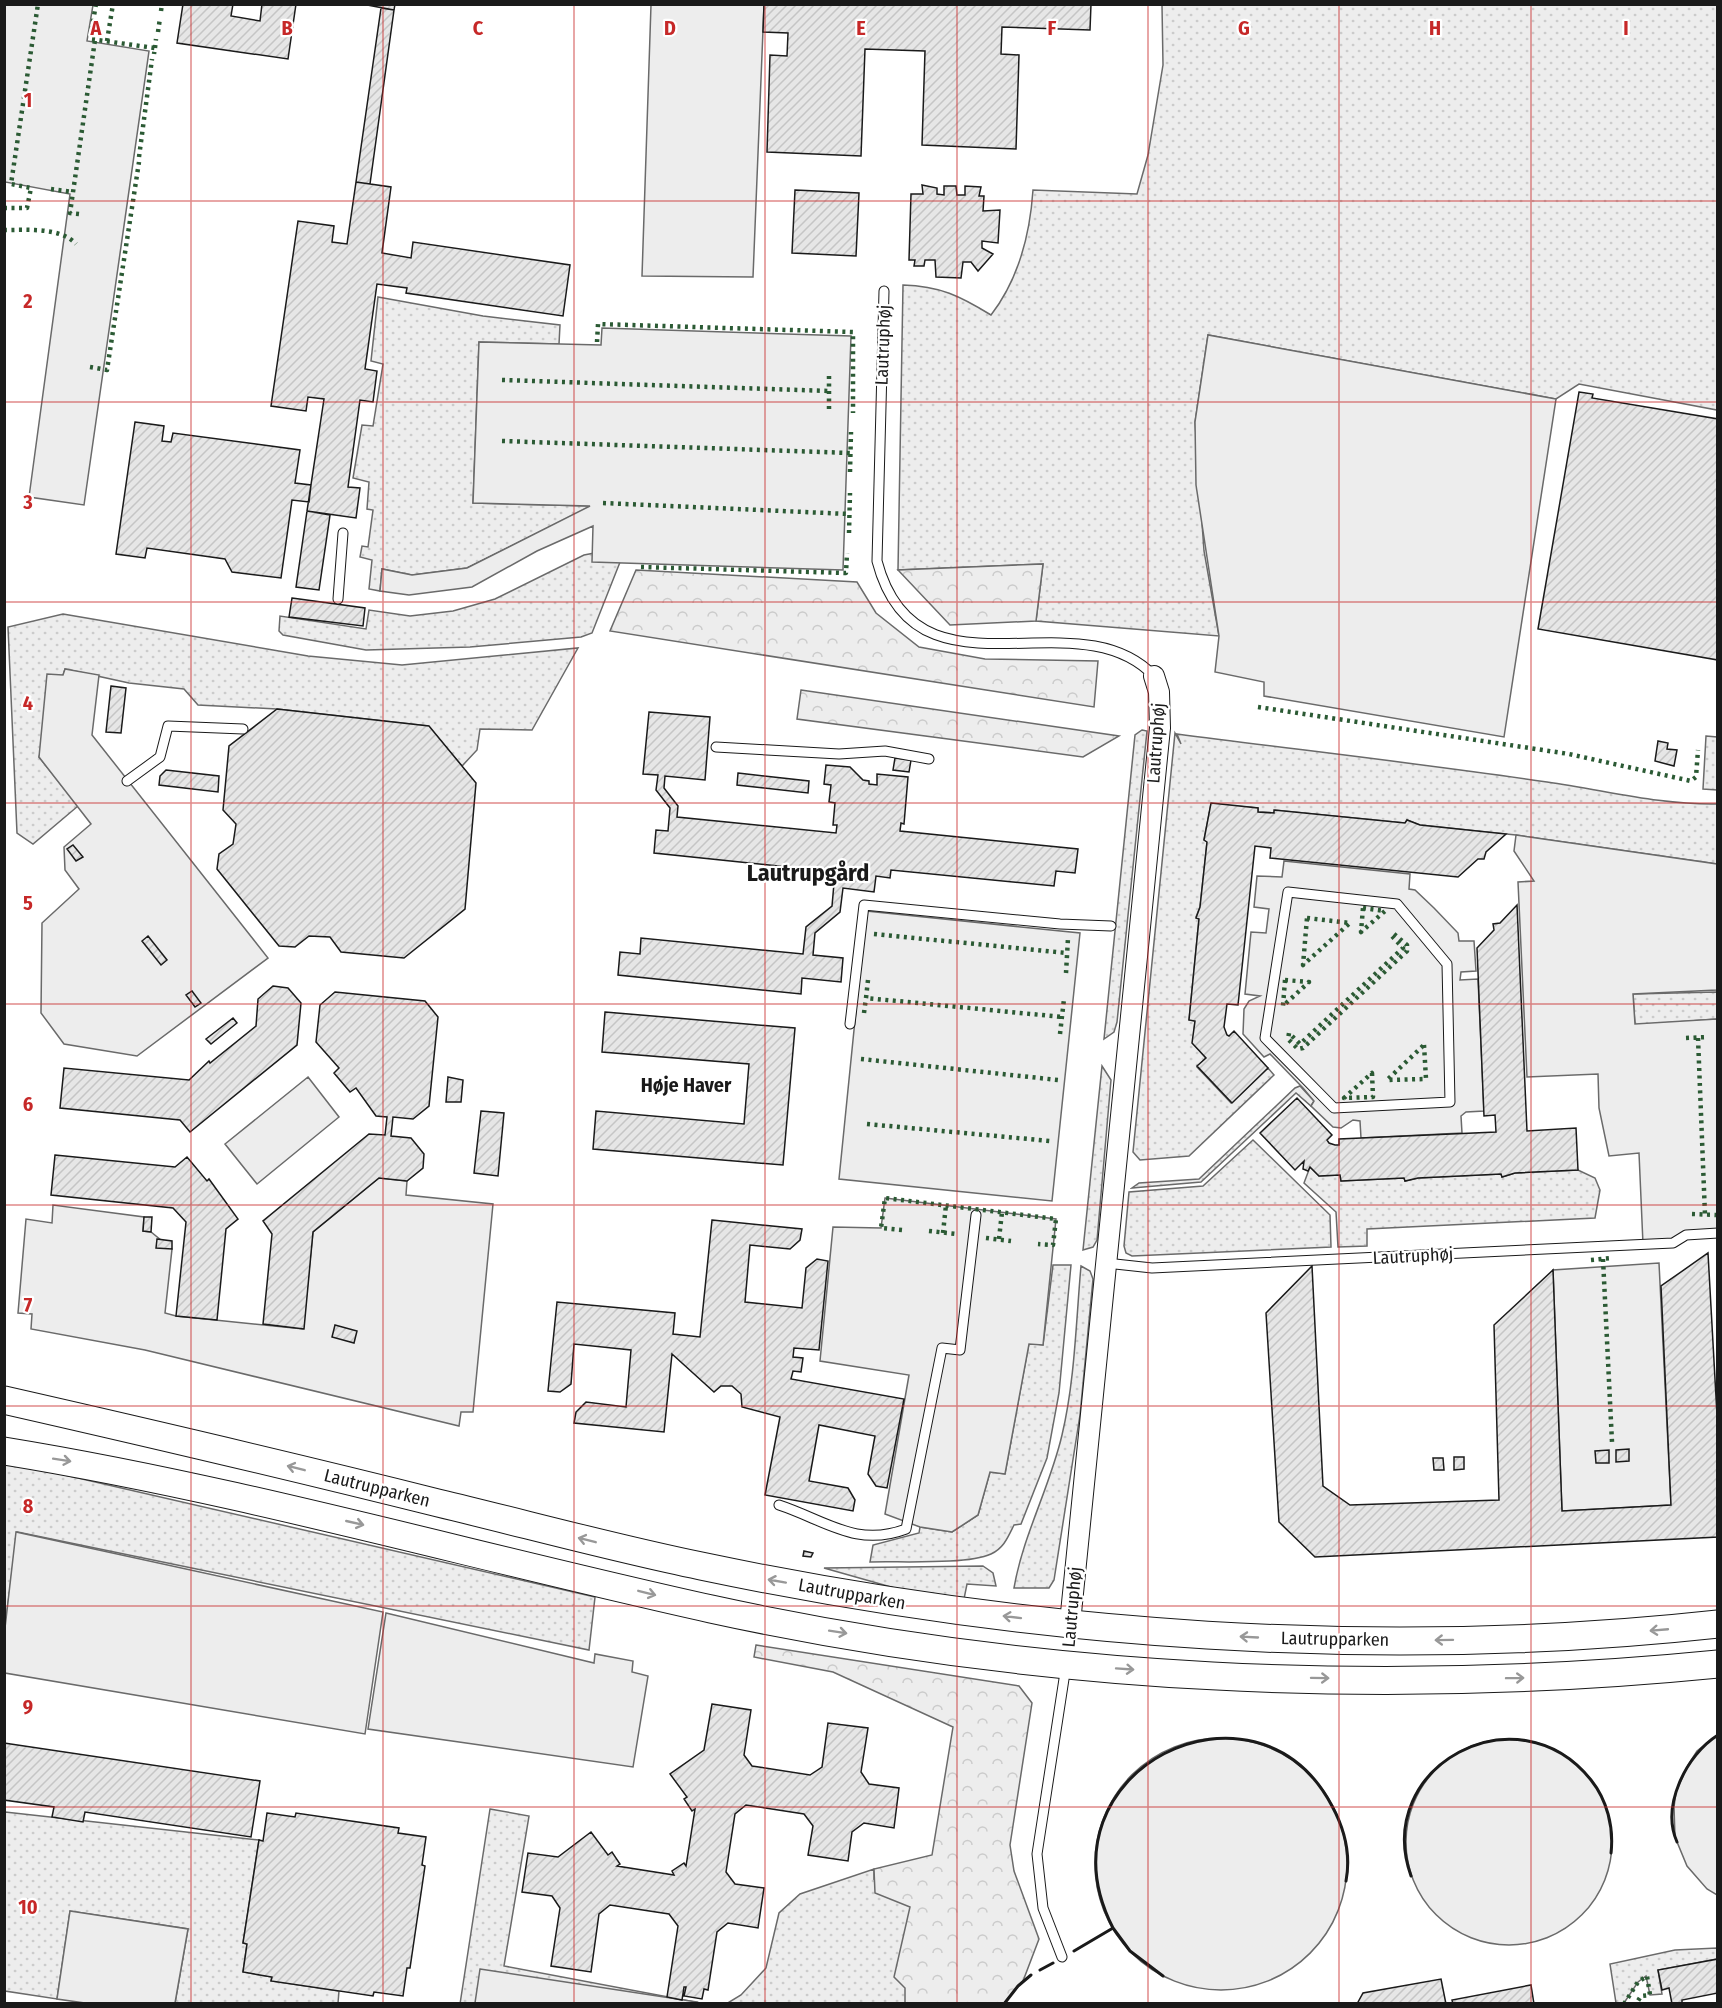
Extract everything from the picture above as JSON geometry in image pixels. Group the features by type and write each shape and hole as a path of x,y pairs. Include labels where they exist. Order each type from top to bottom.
{"street":[{"name":"Lautruphøj","path":"1066,1665 1160,728 1161,708 1154,676"},
{"name":"Lautrupparken","path":"4,1400 176,1438 699,1566 912,1604 1070,1623 1250,1637 1409,1641 1574,1636 1718,1624"},
{"path":"4,1450 198,1486 713,1609 852,1635 1066,1665 1233,1676 1395,1680 1543,1677 1718,1664"}],"lane":[{"name":"Lautruphøj","path":"884,291 877,561 882,578 899,609 910,621 940,638 978,644 1063,644 1108,648 1140,661 1154,676"},
{"path":"338,599 343,533"},
{"path":"127,781 160,757 168,726 243,729"},
{"path":"716,747 839,754 885,751 929,759"},
{"path":"1288,892 1397,904 1428,939 1447,964 1450,1102 1334,1108 1265,1038 1288,892"},
{"path":"850,1024 864,905 1060,924 1111,926"},
{"path":"779,1505 812,1516 841,1532 868,1537 887,1536 906,1529 942,1347 960,1350 976,1215"},
{"name":"Lautruphøj","path":"1106,1263 1152,1268 1673,1243 1686,1235 1718,1233"},
{"path":"1062,1957 1043,1908 1037,1854 1063,1702 1066,1665"}],"green space":[{"path":"1162,5 1717,5 1717,410 1579,384 1556,399 1208,335 1195,422 1204,551 1219,636 1036,621 1043,564 898,570 903,285 928,287 949,293 991,315 1009,287 1021,256 1026,240 1033,190 1137,194 1148,155 1163,65"},
{"path":"378,297 483,316 560,325 559,344 479,342 473,503 591,506 467,568 412,575 382,569 380,591 369,589 372,560 360,557 362,546 368,547 373,510 367,509 369,482 353,478 362,425 373,426 383,364 371,361"},
{"path":"626,547 592,633 581,637 470,647 366,650 283,635 279,631 280,616 366,629 369,610 410,616 453,611 495,599 584,555"},
{"path":"1043,564 1036,621 950,625 898,570"},
{"path":"636,570 857,582 876,613 919,647 985,659 1098,661 1094,707 610,631"},
{"path":"63,614 308,656 402,665 578,648 532,730 480,729 477,750 462,766 428,726 277,709 198,705 184,689 129,683 65,669 39,757 78,806 33,844 17,833 8,627"},
{"path":"801,690 1119,736 1083,757 797,719"},
{"path":"1142,730 1147,731 1117,1022 1114,1032 1104,1039 1135,735"},
{"path":"1175,733 1181,744 1177,734 1501,775 1653,800 1717,804 1717,864 1516,835 1420,825 1407,820 1405,823 1275,810 1274,813 1258,812 1258,808 1211,804 1204,840 1207,842 1200,907 1196,917 1199,919 1189,1020 1195,1021 1193,1043 1206,1058 1197,1067 1231,1103 1268,1068 1274,1075 1189,1156 1140,1160 1133,1152"},
{"path":"1706,736 1717,737 1717,790 1703,789"},
{"path":"1717,992 1717,1019 1635,1025 1633,994"},
{"path":"1102,1066 1111,1080 1097,1240 1093,1247 1083,1250"},
{"path":"1300,1086 1314,1101 1311,1106 1296,1093 1201,1182 1132,1188 1139,1183 1199,1179 1295,1088"},
{"path":"1253,1140 1330,1215 1331,1247 1132,1256 1126,1253 1124,1246 1129,1192 1203,1186"},
{"path":"1310,1167 1319,1176 1340,1175 1341,1181 1404,1178 1405,1181 1418,1178 1501,1174 1502,1177 1515,1173 1578,1170 1595,1178 1600,1190 1595,1218 1367,1229 1367,1246 1338,1247 1336,1212 1304,1183"},
{"path":"1053,1265 1071,1265 1059,1393 1047,1458 1021,1524 1014,1525 999,1549 980,1557 933,1562 870,1562 873,1545 919,1533 920,1527 952,1532 978,1515 990,1472 1005,1474 1029,1343 1043,1345"},
{"path":"1081,1266 1090,1271 1093,1279 1080,1415 1054,1580 1049,1588 1014,1588 1018,1568 1062,1435 1072,1372"},
{"path":"4,1461 595,1597 589,1650 17,1532 5,1628"},
{"path":"983,1566 993,1573 996,1586 967,1584 964,1599 898,1589 824,1568"},
{"path":"756,1645 1019,1686 1032,1703 1010,1845 1014,1871 1039,1939 1023,1981 1004,2003 905,2003 905,1988 894,1977 910,1907 875,1893 874,1869 932,1855 953,1727 833,1672 754,1657"},
{"path":"490,1809 529,1816 504,1966 700,2003 460,2004"},
{"path":"5,1812 259,1840 243,1943 247,1944 243,1972 272,1977 271,1981 339,1991 338,2003 175,2003 188,1929 70,1911 57,1999 5,1991"},
{"path":"957,1860 951,2003 726,2004 741,1995 766,1968 779,1913 800,1894 874,1869 874,1879"},
{"path":"1717,1948 1717,1959 1658,1970 1662,1994 1650,1995 1646,1976 1638,1982 1624,2003 1616,2003 1610,1964 1675,1950"}],"shaded area":[{"path":"5,4 93,5 87,41 149,51 84,505 29,497 70,194 5,182"},
{"path":"651,5 764,5 753,277 642,276"},
{"path":"602,328 851,336 843,570 592,562 593,526 537,551 472,587 409,595 380,591 382,569 412,575 467,568 590,506 473,503 479,342 601,345"},
{"path":"1208,335 1556,399 1504,737 1264,696 1264,682 1215,672 1219,636 1196,485 1195,422"},
{"path":"65,669 99,675 92,735 268,958 137,1056 64,1044 41,1013 42,923 79,889 65,870 64,847 91,824 39,757 47,674 63,675"},
{"path":"1516,835 1717,864 1717,990 1633,994 1635,1024 1717,1019 1717,1233 1643,1244 1639,1153 1609,1156 1599,1108 1598,1074 1527,1077 1518,882 1534,881 1514,851"},
{"path":"1284,861 1410,874 1409,889 1415,890 1434,908 1458,933 1459,941 1474,941 1476,971 1461,972 1460,980 1478,979 1484,1111 1466,1112 1461,1116 1462,1133 1361,1138 1360,1121 1353,1120 1341,1128 1333,1127 1311,1106 1314,1101 1303,1088 1270,1054 1264,1057 1243,1034 1244,1009 1249,1001 1260,996 1245,994 1251,932 1266,933 1269,909 1254,907 1257,876 1282,877"},
{"path":"866,911 1080,933 1052,1201 839,1179"},
{"path":"308,1077 339,1117 257,1184 225,1144"},
{"path":"379,1178 407,1181 406,1195 493,1204 473,1412 461,1412 459,1426 145,1350 31,1329 32,1314 18,1313 26,1219 52,1223 53,1205 144,1217 143,1231 151,1232 172,1249 165,1313 303,1329 313,1232"},
{"path":"885,1198 1056,1219 1043,1345 1029,1344 1005,1474 990,1472 978,1515 952,1532 920,1527 885,1514 909,1375 820,1361 833,1227 881,1228"},
{"path":"1659,1263 1671,1505 1562,1511 1553,1270"},
{"path":"16,1532 383,1612 365,1734 5,1673 5,1628"},
{"path":"386,1613 594,1663 595,1654 633,1661 632,1672 648,1676 633,1767 368,1729"},
{"path":"1717,1735 1717,1895 1707,1889 1687,1866 1675,1837 1674,1807 1676,1792 1688,1765 1697,1751"},
{"path":"1221,1738 1246,1741 1269,1748 1291,1759 1310,1775 1326,1794 1337,1816 1344,1839 1347,1864 1344,1889 1337,1912 1326,1934 1310,1953 1291,1969 1269,1980 1246,1987 1221,1990 1196,1987 1173,1980 1151,1969 1132,1953 1116,1934 1105,1912 1098,1889 1095,1864 1098,1839 1105,1816 1116,1794 1132,1775 1151,1759 1173,1748 1196,1741"},
{"path":"1499,1739 1519,1739 1539,1743 1558,1751 1575,1762 1589,1776 1608,1812 1612,1842 1608,1872 1600,1891 1589,1908 1575,1922 1539,1941 1519,1945 1499,1945 1479,1941 1460,1933 1443,1922 1429,1908 1410,1872 1406,1852 1406,1832 1410,1812 1418,1793 1429,1776 1443,1762 1479,1743"},
{"path":"70,1911 188,1929 175,2003 92,2004 57,1999"},
{"path":"480,1969 697,2002 475,2003"}],"building":[{"path":"183,4 233,4 231,16 260,21 262,4 296,4 288,59 177,43"},
{"path":"362,4 395,4 394,10"},
{"path":"764,4 1091,4 1090,30 1002,27 1001,54 1019,55 1016,149 922,145 925,51 865,49 861,156 767,152 770,55 787,56 788,33 763,32"},
{"path":"381,8 394,10 370,184 356,182"},
{"path":"356,182 391,187 382,253 411,258 413,242 570,265 563,316 406,293 407,288 377,284 365,369 377,371 373,402 360,400 348,487 360,488 356,518 307,511 324,399 308,397 306,411 271,406 298,221 334,226 332,242 347,244"},
{"path":"922,185 937,188 937,194 944,195 944,186 956,186 957,195 965,195 965,186 981,187 979,196 984,196 983,211 1000,210 998,243 982,241 982,248 993,254 978,271 971,262 963,262 961,278 936,277 935,260 925,260 924,266 914,266 915,260 909,260 911,194 923,194"},
{"path":"795,190 859,193 856,256 792,253"},
{"path":"1579,392 1593,394 1592,398 1718,419 1718,660 1538,629"},
{"path":"135,422 164,426 162,441 171,442 173,433 300,450 295,483 311,485 309,502 292,500 281,578 232,572 225,559 147,548 145,558 116,554"},
{"path":"307,511 330,515 319,590 296,587"},
{"path":"292,598 365,608 363,626 289,617"},
{"path":"111,686 126,688 121,733 106,732"},
{"path":"277,709 429,726 476,783 465,909 404,958 341,952 330,937 309,936 295,947 279,946 217,869 219,854 233,844 236,824 223,810 229,746"},
{"path":"649,712 710,717 705,780 665,776 664,788 678,806 677,817 836,833 837,825 833,825 835,803 829,802 831,785 824,784 826,765 850,767 863,780 869,781 869,784 877,785 877,774 908,777 904,824 901,823 900,831 1078,849 1075,873 1056,871 1054,886 891,870 890,878 876,876 874,892 843,888 840,912 815,933 813,955 843,958 841,982 802,978 801,994 618,975 620,952 640,954 641,938 803,954 806,927 832,906 835,872 654,853 656,830 668,831 670,808 656,790 658,775 643,774"},
{"path":"1658,741 1668,743 1667,749 1677,750 1674,766 1655,761"},
{"path":"895,758 911,760 909,772 893,770"},
{"path":"166,770 219,776 218,792 159,785 160,776"},
{"path":"738,773 809,781 808,793 737,785"},
{"path":"1211,803 1258,808 1258,812 1274,813 1274,810 1405,823 1407,820 1420,825 1506,834 1486,852 1484,859 1478,859 1458,877 1270,858 1271,848 1255,846 1238,1005 1227,1004 1224,1027 1229,1036 1234,1031 1268,1068 1232,1103 1197,1066 1206,1058 1192,1043 1195,1021 1189,1020 1199,919 1196,918 1200,907 1207,842 1204,840"},
{"path":"73,845 83,857 76,861 67,849"},
{"path":"1517,905 1527,1131 1576,1128 1578,1170 1515,1173 1502,1177 1501,1174 1418,1178 1405,1181 1404,1178 1341,1181 1340,1175 1319,1176 1310,1167 1308,1171 1303,1169 1304,1161 1295,1170 1260,1133 1297,1098 1332,1135 1327,1140 1335,1145 1339,1145 1339,1139 1496,1132 1495,1115 1484,1116 1477,948 1494,930 1493,924 1500,923"},
{"path":"148,936 167,960 161,965 142,941"},
{"path":"273,986 288,988 301,1003 297,1045 190,1132 180,1120 60,1108 64,1068 189,1080 209,1061 210,1063 256,1026 258,999"},
{"path":"192,991 201,1003 195,1007 186,995"},
{"path":"335,992 425,1001 438,1017 429,1106 413,1119 393,1117 391,1136 411,1138 424,1154 423,1168 407,1181 379,1178 313,1232 304,1329 263,1324 272,1234 263,1221 369,1134 385,1135 387,1117 376,1116 356,1088 350,1092 334,1073 339,1068 316,1042 320,1005"},
{"path":"605,1012 795,1028 783,1165 593,1149 596,1111 744,1124 749,1064 602,1052"},
{"path":"233,1018 237,1023 211,1044 206,1039"},
{"path":"448,1077 463,1080 461,1102 446,1102"},
{"path":"481,1111 504,1113 498,1176 474,1173"},
{"path":"55,1155 175,1167 187,1157 207,1181 209,1179 238,1219 226,1229 217,1320 176,1316 186,1222 173,1208 51,1195"},
{"path":"144,1217 152,1217 151,1232 143,1231"},
{"path":"712,1220 802,1229 800,1240 790,1249 750,1245 745,1302 802,1308 806,1268 817,1259 828,1261 819,1350 794,1348 793,1357 803,1358 801,1372 793,1371 791,1379 904,1399 887,1488 876,1486 868,1474 875,1436 819,1425 809,1481 848,1488 855,1500 853,1511 765,1495 780,1417 742,1407 741,1394 732,1386 721,1386 714,1392 672,1354 664,1432 574,1423 576,1412 586,1402 626,1407 631,1350 574,1344 571,1384 560,1392 548,1391 557,1302 675,1313 673,1334 700,1337"},
{"path":"157,1239 172,1241 172,1249 156,1248"},
{"path":"1708,1253 1718,1433 1718,1537 1315,1557 1279,1522 1266,1313 1312,1266 1323,1486 1350,1505 1499,1500 1494,1325 1553,1270 1562,1511 1671,1505 1661,1286"},
{"path":"335,1325 357,1331 354,1343 332,1337"},
{"path":"1629,1449 1629,1461 1616,1462 1616,1450"},
{"path":"1609,1450 1609,1463 1596,1463 1595,1451"},
{"path":"1454,1457 1464,1457 1464,1469 1454,1470"},
{"path":"1433,1458 1443,1458 1444,1470 1434,1470"},
{"path":"804,1551 813,1553 811,1557 803,1556"},
{"path":"712,1704 751,1710 744,1755 752,1766 810,1775 822,1767 828,1723 868,1728 861,1772 869,1784 899,1788 894,1828 864,1823 852,1832 848,1861 808,1855 813,1826 804,1814 746,1805 735,1814 726,1872 735,1884 764,1888 758,1928 728,1923 717,1932 708,1990 704,1989 702,1999 684,1996 686,1987 684,1987 682,2000 667,1997 678,1926 669,1914 610,1905 599,1914 591,1972 551,1966 560,1908 552,1896 522,1892 528,1853 558,1857 591,1832 608,1855 612,1852 620,1864 617,1866 674,1875 672,1871 684,1863 686,1866 695,1809 692,1811 684,1799 687,1797 670,1774 704,1750"},
{"path":"4,1743 260,1781 251,1837 85,1812 83,1822 52,1817 54,1807 4,1800"},
{"path":"267,1813 295,1817 296,1813 399,1828 398,1833 426,1837 422,1865 425,1866 410,1968 407,1968 403,1996 374,1992 373,1996 271,1981 272,1977 243,1972 247,1944 243,1943 259,1840 263,1841"},
{"path":"1718,1959 1718,1993 1682,2000 1682,2004 1672,2004 1669,1988 1662,1990 1658,1970"},
{"path":"1441,1979 1446,2004 1357,2004 1363,1993"},
{"path":"1531,1985 1534,2004 1453,2004 1452,2000"}],"hedge":[{"path":"4,208 27,208 31,188 11,184 38,4"},
{"path":"96,4 90,39 155,48 154,54"},
{"path":"107,41 113,4"},
{"path":"161,11 162,4"},
{"path":"158,32 160,18"},
{"path":"155,48 156,39"},
{"path":"79,214 70,213 95,40"},
{"path":"139,157 152,59"},
{"path":"90,367 107,370 139,162"},
{"path":"51,189 73,192"},
{"path":"4,230 52,232 76,244"},
{"path":"597,342 598,324 853,332 853,413"},
{"path":"829,376 829,409"},
{"path":"502,380 829,391"},
{"path":"850,472 851,432"},
{"path":"502,441 850,453"},
{"path":"849,533 850,493"},
{"path":"603,503 849,514"},
{"path":"641,567 846,573 847,553"},
{"path":"1258,707 1569,754 1691,781 1696,777 1698,750"},
{"path":"1363,908 1385,911 1361,932 1363,908"},
{"path":"1307,918 1350,923 1303,965 1307,918"},
{"path":"874,934 1067,953"},
{"path":"1394,934 1407,945 1407,951 1303,1048 1298,1049 1288,1039 1289,1033 1300,1044 1403,948 1392,936 1394,934"},
{"path":"1066,973 1068,938"},
{"path":"868,980 866,998 1062,1017"},
{"path":"1285,980 1309,982 1283,1006 1285,980"},
{"path":"864,1013 866,998"},
{"path":"1060,1034 1064,999"},
{"path":"1686,1038 1708,1037"},
{"path":"1698,1038 1705,1215"},
{"path":"1424,1045 1426,1079 1387,1080 1424,1045"},
{"path":"861,1059 1058,1080"},
{"path":"1372,1073 1373,1097 1344,1098 1372,1073"},
{"path":"867,1124 1050,1141"},
{"path":"902,1230 881,1228 885,1198 1056,1219 1053,1245 1038,1244"},
{"path":"943,1233 946,1205"},
{"path":"999,1239 1002,1212"},
{"path":"1692,1214 1716,1215"},
{"path":"929,1231 957,1234"},
{"path":"986,1238 1011,1241"},
{"path":"1591,1260 1612,1258"},
{"path":"1603,1259 1612,1442"},
{"path":"1624,2004 1638,1982 1647,1976 1650,1995 1641,1996 1636,2004"}],"wall":[{"path":"1677,1842 1672,1813 1680,1782 1696,1755 1718,1735"},
{"path":"1113,1928 1096,1872 1103,1822 1127,1782 1164,1754 1208,1739 1254,1742 1297,1763 1332,1806 1340,1823 1348,1861 1346,1881"},
{"path":"1411,1876 1405,1837 1412,1802 1432,1773 1459,1752 1492,1741 1527,1741 1561,1753 1591,1780 1608,1814 1611,1853"},
{"path":"1074,1951 1113,1928 1130,1951 1163,1976"},
{"path":"1040,1970 1053,1963"},
{"path":"1004,2004 1018,1986 1031,1975"}],"district":[{"name":"Lautrupgård","path":"808,873"},
{"name":"Høje Haver","path":"686,1085"}]}
